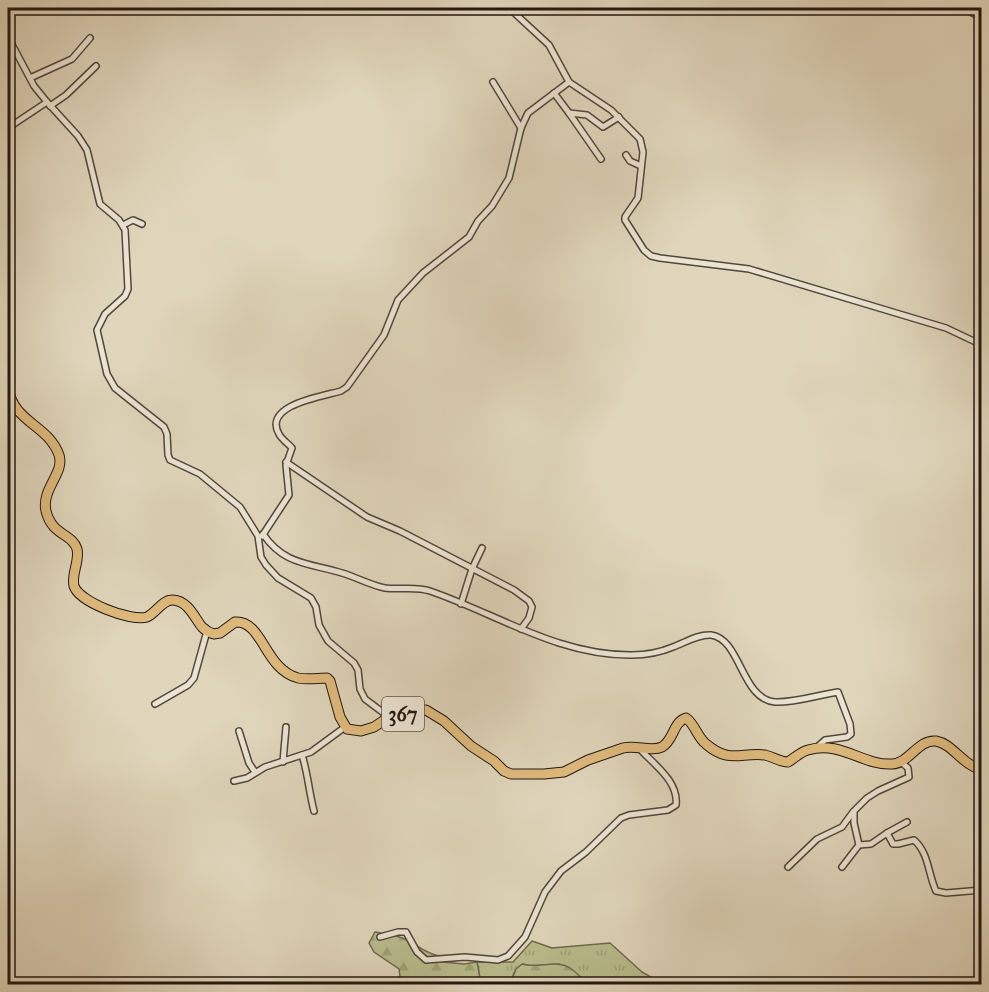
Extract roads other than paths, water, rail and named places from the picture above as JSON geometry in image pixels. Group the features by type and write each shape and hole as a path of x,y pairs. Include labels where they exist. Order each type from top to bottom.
{"main road":[{"path":"8,387 15,408 47,437 59,456 60,466 49,487 45,506 54,528 70,539 76,547 78,556 74,584 79,594 100,606 140,618 148,616 166,602 175,600 194,613 203,628 215,634 232,623 244,623 257,633 270,657 282,669 297,678 328,679 333,685 334,699 345,727"},
{"name":"367","path":"345,727 353,731 361,731 374,727 389,717 418,710 432,712 471,746 511,774 564,772 623,748 638,746 654,749 662,746 671,738 678,722 686,718 708,746 729,756 765,755 788,762 806,751 843,749 879,763 901,762"},
{"path":"901,762 924,743 933,741 946,745 966,764 981,770"}],"street":[{"path":"509,8 549,45 569,82 619,117 640,139 643,152 638,198 625,220 644,250 651,256 749,269 946,328 981,345"},
{"path":"963,8 981,18"},
{"path":"8,37 30,78 83,143 89,156 100,204 123,225 127,244 128,289 125,296 105,314 97,330 109,380 115,388 164,427 167,434 168,455 171,460 193,469 236,503 261,537 278,553 305,564 338,572 384,588 427,590 556,644 633,655 670,648 702,636 717,637 726,645 741,666 749,684 762,698 772,702 786,701 838,692 850,724 851,734 847,737 825,740 815,749"},
{"path":"30,78 72,59 90,38"},
{"path":"8,128 66,95 96,66"},
{"path":"494,82 521,128"},
{"path":"389,717 365,699 360,689 358,670 354,663 328,641 321,630 316,607 311,598 278,578 261,557 261,537 289,495 286,462 292,449 277,432 277,424 281,413 293,405 348,387 384,335 398,300 423,273 469,237 481,217 492,206 509,178 521,128 528,113 569,82"},
{"path":"554,93 601,159"},
{"path":"569,113 587,115 603,127 619,117"},
{"path":"626,155 641,166"},
{"path":"123,225 133,220 142,224"},
{"path":"286,462 367,517 400,531 514,590 529,601 532,611 521,629"},
{"path":"461,604 472,569 482,548"},
{"path":"155,704 188,685 194,678 207,631"},
{"path":"283,762 286,727"},
{"path":"234,781 247,778 255,772 317,749 345,727"},
{"path":"239,731 249,763 255,772"},
{"path":"380,937 406,932 417,952 426,960 465,957 498,960 511,954 525,937 544,892 561,871 586,852 621,818 668,810 676,805 674,791 666,776 638,746"},
{"path":"302,755 314,811"},
{"path":"788,867 818,839 842,827 867,798 878,790 909,777 908,768 901,762"},
{"path":"843,867 859,845 854,823 855,810"},
{"path":"859,845 871,844 907,822"},
{"path":"887,833 893,844 914,840 918,843 928,863 936,891 945,893 981,890"}]}
